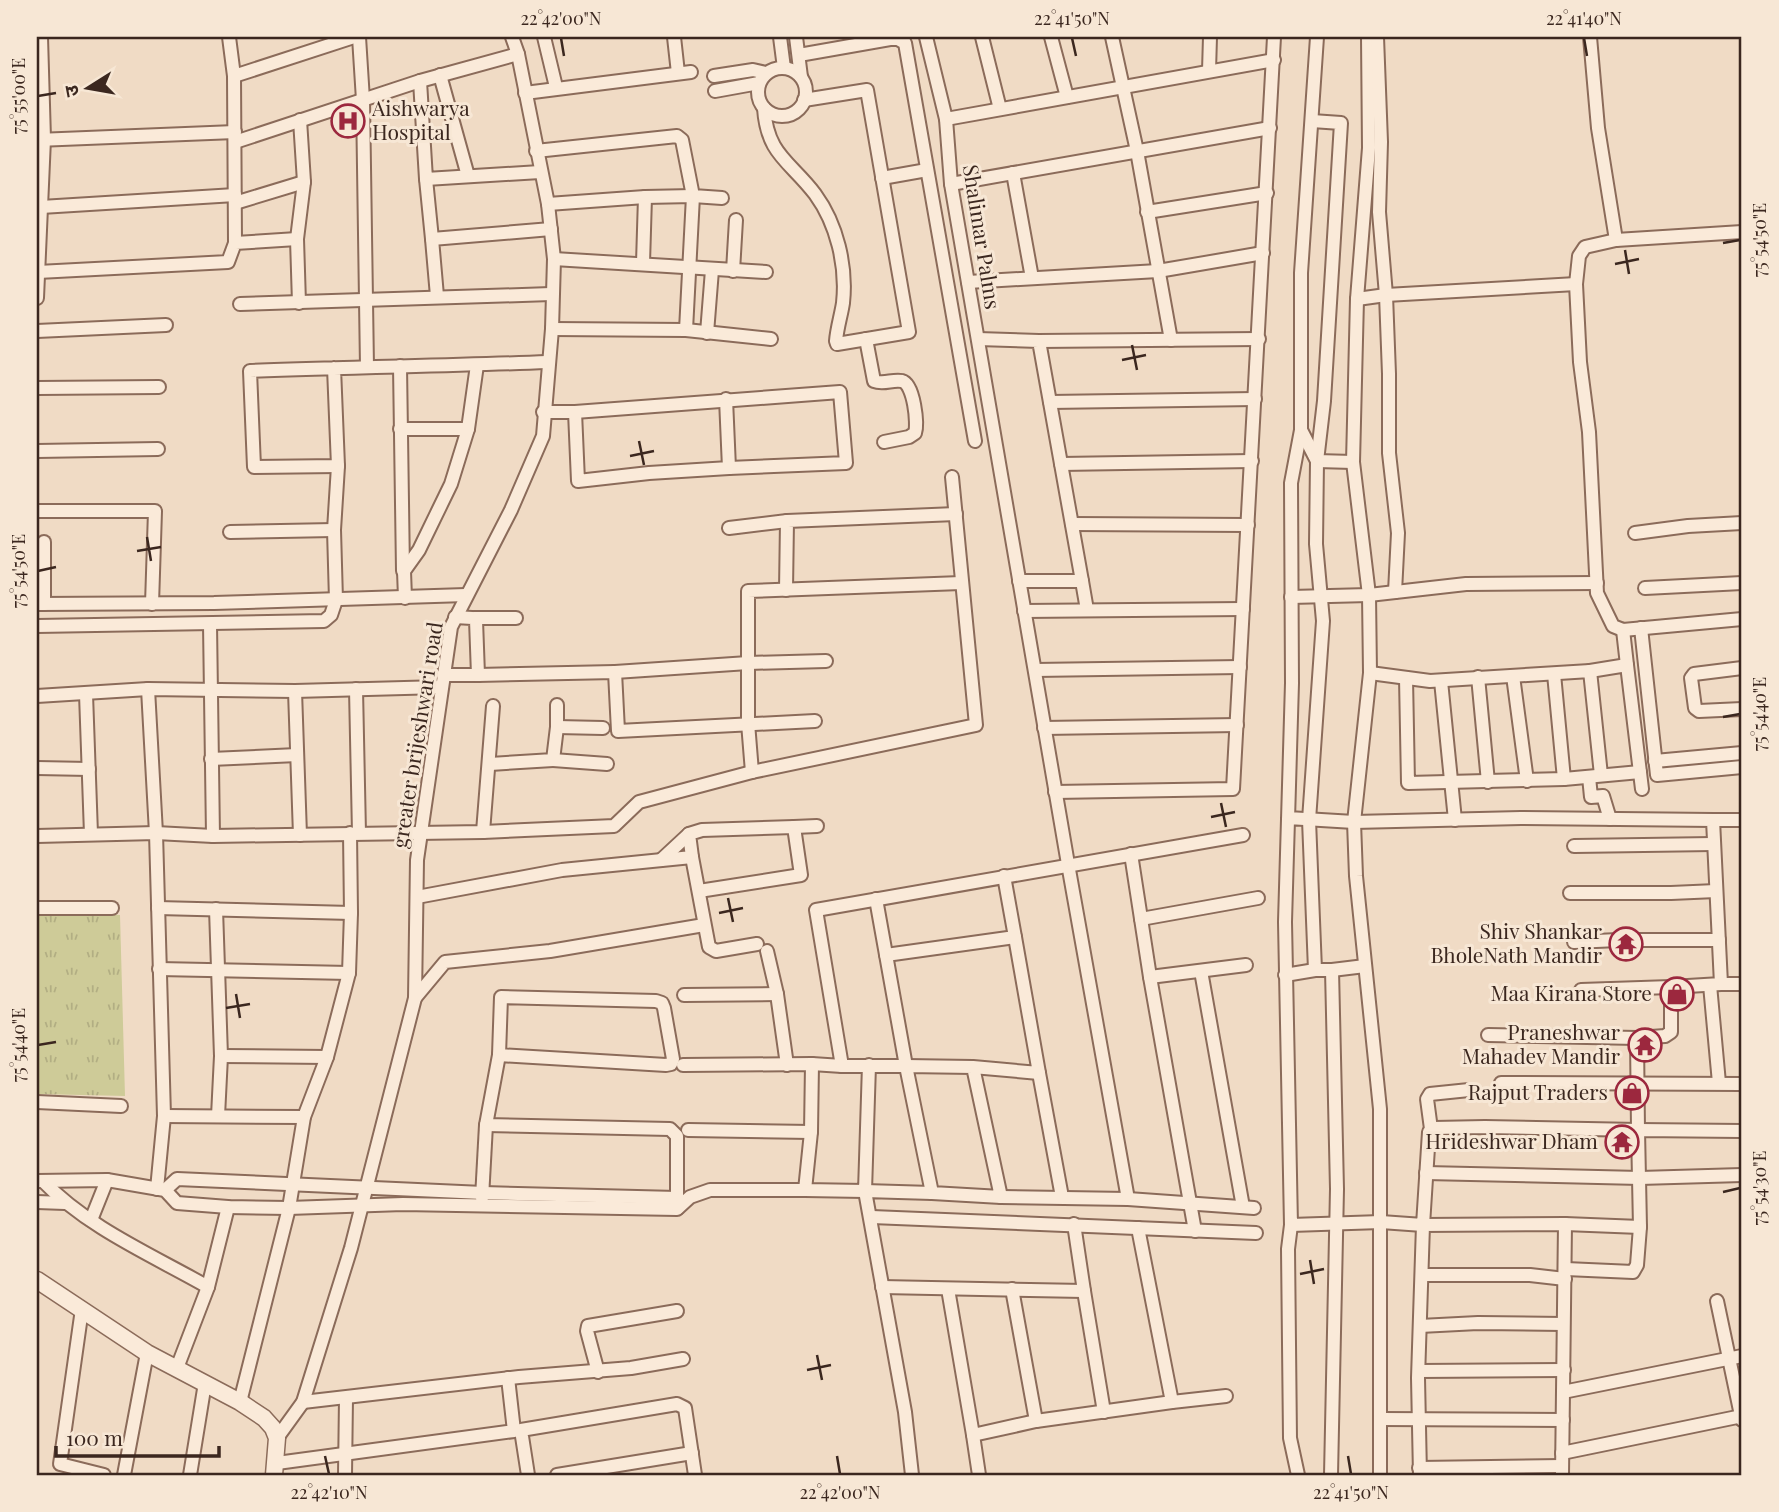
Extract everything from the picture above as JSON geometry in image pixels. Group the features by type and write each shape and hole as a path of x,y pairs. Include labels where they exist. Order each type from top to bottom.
{"street":[{"path":"37,298 41,206 41,37"},
{"path":"38,272 228,262 235,243 234,76 229,37"},
{"path":"234,76 357,37 363,100 367,367"},
{"name":"greater brijeshwari road","path":"277,1438 303,1402 351,1248 415,998 417,860 451,627 511,510 543,436 552,329 554,258 548,204 518,54 512,37"},
{"path":"544,37 556,87"},
{"path":"525,93 684,72 674,37"},
{"path":"780,37 784,68"},
{"path":"796,37 800,77"},
{"name":"Shalimar Palms","path":"926,37 946,119 951,184 1128,1199"},
{"path":"982,37 1000,109"},
{"path":"1051,37 1067,97"},
{"path":"1112,37 1138,151 1171,340"},
{"path":"1209,71 1210,37"},
{"path":"1055,792 1233,789 1274,37"},
{"path":"1298,1475 1290,1438 1288,1248 1291,1226 1285,850 1292,683 1292,483 1301,430 1301,273 1317,37"},
{"path":"1368,37 1369,148 1357,299 1353,463 1369,595 1370,673 1354,822 1356,876 1380,1109 1380,1475"},
{"path":"1377,37 1381,142 1378,212 1390,374 1389,453 1398,533 1395,592"},
{"path":"1590,37 1598,128 1616,240"},
{"path":"799,55 890,39 905,43 975,441"},
{"path":"40,139 235,137 518,54"},
{"path":"946,119 1274,60"},
{"path":"715,91 763,78 773,69 784,68 795,72 804,84 804,100 794,113 778,116 764,108"},
{"path":"714,76 753,70 763,78"},
{"path":"440,75 468,176"},
{"path":"763,78 758,94 764,108 765,127 774,147 820,201 837,243 843,270 843,303 837,344 909,332 867,90 804,100"},
{"path":"420,81 437,296"},
{"path":"299,303 297,239 304,182 300,120"},
{"path":"1312,121 1341,123 1324,401 1317,461 1316,544 1322,621 1309,820 1315,970"},
{"path":"951,184 1270,128"},
{"path":"536,151 677,136 682,140 693,196 686,330"},
{"path":"882,177 927,170"},
{"path":"426,179 540,172"},
{"path":"1013,173 1032,278"},
{"path":"41,206 235,199 304,182"},
{"path":"1147,212 1267,194"},
{"path":"643,263 645,197"},
{"path":"548,204 645,197 722,198"},
{"path":"733,271 736,220"},
{"path":"432,239 551,229"},
{"path":"1742,232 1616,240 1585,247 1579,256 1576,284 1580,362 1589,432 1597,593 1613,626 1623,630 1742,619"},
{"path":"235,243 297,239"},
{"path":"968,282 1158,271 1263,253"},
{"path":"554,258 766,272"},
{"path":"707,333 712,270"},
{"path":"1357,299 1576,284"},
{"path":"240,304 551,294"},
{"path":"37,331 166,324"},
{"path":"552,329 686,330 771,339"},
{"path":"866,339 874,381 901,381 908,385 911,391 917,427 915,433 909,437 884,442"},
{"path":"978,339 1259,339"},
{"path":"1040,341 1087,610"},
{"path":"338,466 254,467 250,371 548,362"},
{"path":"404,571 419,550 451,484 468,429 477,365"},
{"path":"400,366 405,598"},
{"path":"37,626 316,623 331,615 336,600 334,530 338,466 334,368"},
{"path":"37,388 159,387"},
{"path":"543,412 575,412 840,392 846,463 649,473 578,481 575,412"},
{"path":"726,399 729,468"},
{"path":"1050,402 1255,399"},
{"path":"400,429 468,429"},
{"path":"1301,430 1317,461"},
{"path":"37,451 158,449"},
{"path":"1061,464 1252,461"},
{"path":"1317,461 1353,463"},
{"path":"37,836 156,833 213,836 300,835 614,827 639,802 752,772 976,726 953,477"},
{"path":"37,511 155,511 152,604"},
{"path":"729,528 788,521 956,514"},
{"path":"786,590 788,521"},
{"path":"1635,533 1742,523"},
{"path":"1072,524 1248,525"},
{"path":"230,532 334,530"},
{"path":"44,542 40,604 152,604 466,595"},
{"path":"1019,581 1082,581"},
{"path":"752,772 748,723 748,592 961,583"},
{"path":"1291,597 1369,595 1466,584 1597,583"},
{"path":"1645,587 1742,583"},
{"path":"1024,611 1244,609"},
{"path":"455,617 516,618"},
{"path":"474,618 477,623 478,675"},
{"path":"210,624 213,836"},
{"path":"1641,628 1657,775 1742,767"},
{"path":"1623,630 1642,789"},
{"path":"37,696 148,689 356,689 478,675 615,672 748,663 826,662"},
{"path":"1370,673 1441,681 1554,674 1627,666"},
{"path":"1034,670 1240,667"},
{"path":"1742,668 1694,674 1691,678 1695,708 1699,712 1742,709"},
{"path":"1590,671 1595,776 1591,797 1603,796 1610,819"},
{"path":"615,672 618,732 815,721"},
{"path":"1554,674 1564,779"},
{"path":"1513,676 1527,781"},
{"path":"1478,677 1488,782"},
{"path":"1406,678 1408,783 1527,781 1640,772"},
{"path":"1441,681 1455,820"},
{"path":"148,689 156,833 164,1116 161,1189"},
{"path":"240,1402 289,1208 304,1117 327,1057 349,973 356,689"},
{"path":"295,691 300,835"},
{"path":"86,694 91,834"},
{"path":"553,760 557,705"},
{"path":"483,832 493,706"},
{"path":"1044,728 1237,725"},
{"path":"557,726 603,728"},
{"path":"1655,761 1742,753"},
{"path":"211,759 297,755"},
{"path":"489,764 553,760 607,764"},
{"path":"37,768 89,769"},
{"path":"1288,818 1354,822 1742,820"},
{"path":"1713,820 1718,940 1715,984 1719,1083"},
{"path":"699,891 801,875 794,827"},
{"path":"661,860 689,834 702,830 817,827"},
{"path":"689,834 709,947 712,950 762,947 777,994 787,1065"},
{"path":"842,1066 816,909 1243,835"},
{"path":"1574,846 1713,844"},
{"path":"1131,854 1195,1231"},
{"path":"417,897 562,870 692,857"},
{"path":"1004,876 1062,1197"},
{"path":"1570,893 1671,894 1716,891"},
{"path":"1141,919 1258,898"},
{"path":"876,899 932,1193"},
{"path":"37,908 112,908"},
{"path":"158,908 351,913"},
{"path":"216,909 221,1055 218,1116"},
{"path":"415,998 445,962 550,951 704,925"},
{"path":"886,955 1015,937"},
{"path":"1574,942 1718,940"},
{"path":"1150,977 1246,965"},
{"path":"1285,975 1365,966"},
{"path":"159,969 349,973"},
{"path":"1331,1475 1336,1224 1332,970"},
{"path":"40,1181 107,1180 161,1189 177,1203 228,1207 289,1208 482,1200 679,1203 697,1193 710,1190 805,1189 1001,1198 1128,1199 1249,1208 1201,971"},
{"path":"1581,990 1742,984"},
{"path":"1488,1035 1637,1038 1665,1035 1671,1032 1671,987"},
{"path":"684,995 777,994"},
{"path":"482,1200 486,1125 499,1055 501,998 662,1003 673,1059 671,1064 666,1065 499,1055"},
{"path":"1422,1275 1633,1272 1637,1265 1640,1227 1637,1038"},
{"path":"221,1055 327,1057"},
{"path":"683,1066 812,1064 973,1067 1039,1073"},
{"path":"805,1189 811,1132 812,1064"},
{"path":"869,1065 865,1191 872,1217 905,1412 912,1475"},
{"path":"973,1067 1001,1198"},
{"path":"1501,1083 1742,1084"},
{"path":"1469,1090 1430,1094 1427,1099 1431,1129 1423,1225 1419,1371 1420,1471 1562,1471 1565,1224"},
{"path":"37,1102 121,1105"},
{"path":"164,1116 304,1117"},
{"path":"486,1125 670,1129 677,1136 679,1203"},
{"path":"1431,1129 1485,1127 1742,1131"},
{"path":"688,1130 811,1132"},
{"path":"1426,1173 1640,1178 1742,1175"},
{"path":"91,1220 107,1180"},
{"path":"161,1189 177,1180 406,1189 482,1200"},
{"path":"40,1181 65,1203 91,1220 208,1287"},
{"path":"403,1203 406,1189"},
{"path":"37,1202 65,1203"},
{"path":"177,1367 208,1287 228,1207"},
{"path":"872,1217 1256,1233"},
{"path":"1291,1226 1381,1222 1423,1225 1565,1224 1640,1227"},
{"path":"1074,1224 1104,1412"},
{"path":"1138,1227 1172,1402"},
{"path":"37,1280 147,1353 205,1382 264,1418 277,1438 275,1469 346,1453 514,1431 508,1378"},
{"path":"882,1287 1084,1291"},
{"path":"948,1289 979,1475"},
{"path":"1012,1289 1036,1421"},
{"path":"1562,1453 1742,1417 1736,1357 1717,1301"},
{"path":"82,1309 60,1464 104,1475"},
{"path":"598,1372 588,1326 677,1311"},
{"path":"1420,1326 1563,1324"},
{"path":"124,1475 147,1353"},
{"path":"1563,1392 1736,1357"},
{"path":"303,1402 508,1378 598,1372 683,1359"},
{"path":"1419,1371 1564,1370"},
{"path":"190,1475 205,1382"},
{"path":"974,1435 1036,1421 1226,1396"},
{"path":"345,1475 346,1398"},
{"path":"528,1475 522,1430 677,1404 685,1408 695,1475"},
{"path":"1381,1419 1563,1420"},
{"path":"557,1475 692,1453"}],"green space":[{"path":"37,911 120,915 125,1096 37,1094"}],"place":[{"name":"Aishwarya Hospital","path":"348,121"},
{"name":"Shiv Shankar BholeNath Mandir","path":"1626,944"},
{"name":"Maa Kirana Store","path":"1677,994"},
{"name":"Praneshwar Mahadev Mandir","path":"1645,1045"},
{"name":"Rajput Traders","path":"1632,1093"},
{"name":"Hrideshwar Dham","path":"1622,1142"}]}
